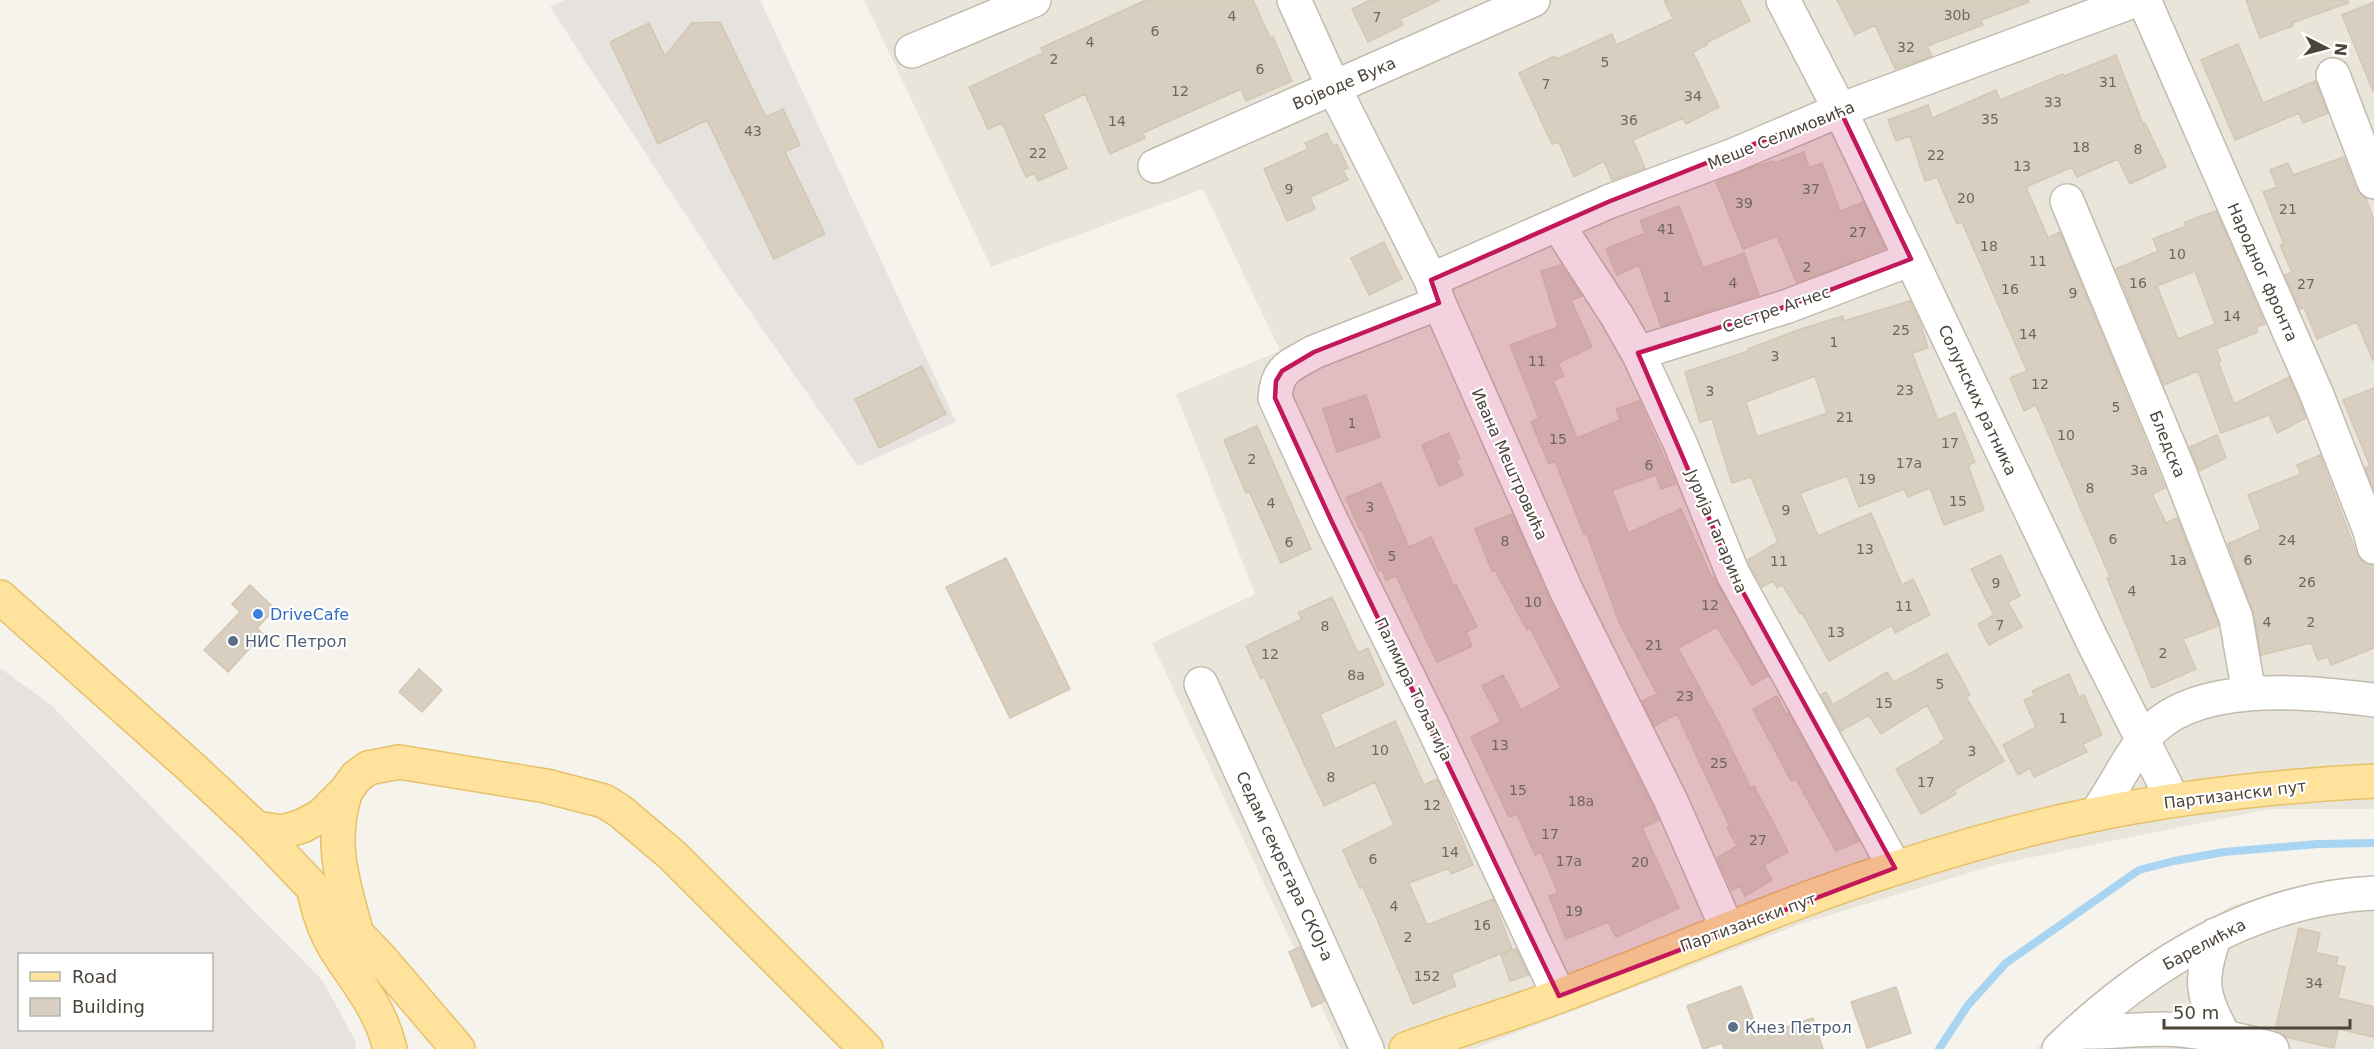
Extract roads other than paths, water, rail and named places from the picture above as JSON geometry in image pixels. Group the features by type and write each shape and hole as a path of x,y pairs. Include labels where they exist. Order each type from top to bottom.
{"main road":[{"path":"0,597 256,828 357,933 458,1049"},
{"path":"256,828 283,832 302,825 321,816 346,791 356,777 368,768 399,762 546,786 604,801 620,811 672,855 866,1049"},
{"name":"Партизански пут","path":"1406,1049 1559,996 1727,928 1895,868 2096,814 2172,800 2283,787 2374,781"},
{"path":"346,791 339,819 337,852 340,874 357,933"},
{"path":"312,885 320,915 334,946 371,999 390,1049"}],"street":[{"path":"912,51 1034,0"},
{"name":"Ивана Мештровића","path":"1294,0 1333,87 1435,291 1567,592 1671,801 1727,928"},
{"name":"Војводе Вука","path":"1155,166 1533,0"},
{"name":"Солунских ратника","path":"1783,0 1840,110 2093,642 2172,800"},
{"name":"Меше Селимовића","path":"1276,381 1282,371 1314,352 1558,225 1608,202 1734,155 1840,110 2136,0"},
{"name":"Народног фронта","path":"2144,0 2317,395 2370,531 2374,547"},
{"path":"2333,75 2374,182"},
{"name":"Бледска","path":"2067,201 2178,468 2236,618 2249,694"},
{"name":"Јурија Гагарина","path":"1558,225 1617,316 1638,353 1680,443 1733,574 1895,868"},
{"name":"Сестре Агнес","path":"1638,353 1788,306 1911,259"},
{"name":"Палмира Тољатија","path":"1276,381 1275,398 1559,996"},
{"name":"Седам секретара СКОЈ-а","path":"1201,684 1367,1049"},
{"path":"2096,814 2143,739 2163,720 2184,708 2249,694 2293,693 2374,700"},
{"name":"Барелићка","path":"2069,1040 2119,994 2215,935 2254,918 2297,904 2374,893"},
{"path":"2215,935 2206,960 2203,978 2206,1000 2224,1036"},
{"path":"2069,1040 2164,1029 2224,1036 2272,1049"}],"waterway":[{"path":"1939,1049 1968,1005 2006,963 2139,870 2224,852 2318,844 2374,843"}],"place":[{"name":"DriveCafe","path":"258,614"},
{"name":"НИС Петрол","path":"233,641"},
{"name":"Кнез Петрол","path":"1733,1027"}]}
